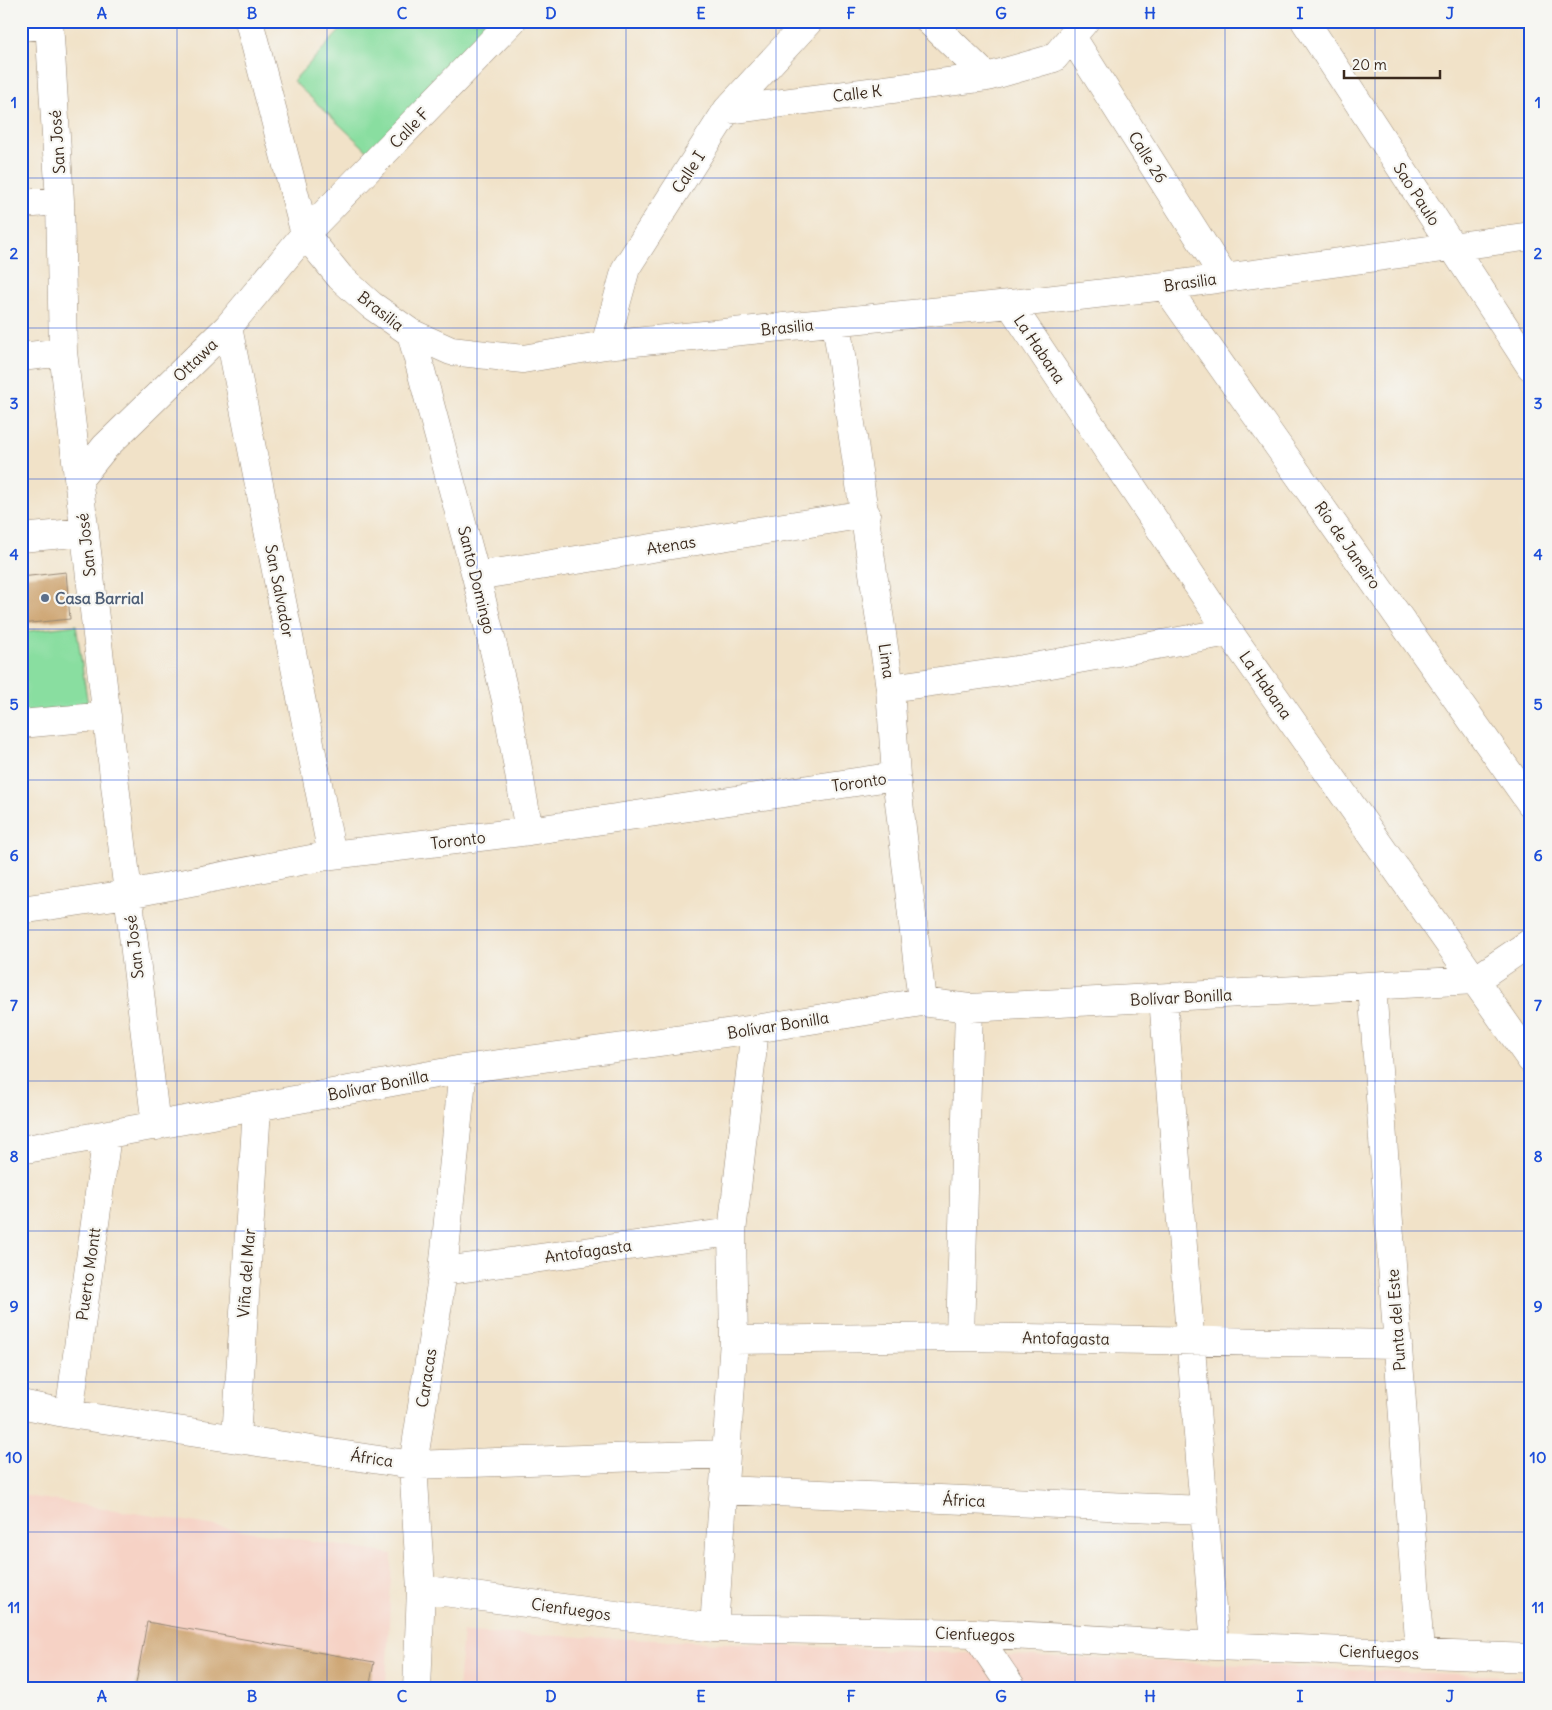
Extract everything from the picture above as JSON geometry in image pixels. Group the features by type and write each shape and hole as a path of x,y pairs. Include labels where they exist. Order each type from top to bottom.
{"street":[{"name":"Brasilia","path":"249,21 305,234 346,282 387,318 411,333 451,351 523,359 605,345 1010,304 1165,286 1531,236"},
{"name":"Calle F","path":"305,234 512,21"},
{"name":"Calle I","path":"605,345 626,268 727,110 809,21"},
{"path":"929,21 987,76"},
{"name":"Sao Paulo","path":"1304,21 1531,367"},
{"path":"21,27 49,23"},
{"name":"San José","path":"49,23 60,201 63,352 156,1126"},
{"name":"Calle K","path":"727,110 987,76 1054,58 1078,29"},
{"name":"Calle 26","path":"1078,29 1224,277"},
{"path":"21,204 60,201"},
{"name":"Ottawa","path":"78,479 106,447 228,327 305,234"},
{"name":"Río de Janeiro","path":"1165,286 1531,804"},
{"name":"La Habana","path":"1010,304 1229,632 1531,1060"},
{"name":"Lima","path":"836,322 866,514 890,688 896,776 922,1002"},
{"name":"San Salvador","path":"228,327 332,855"},
{"name":"Santo Domingo","path":"411,333 476,576 506,700 529,831"},
{"path":"21,357 63,352"},
{"name":"Atenas","path":"476,576 866,514"},
{"path":"21,538 84,532"},
{"path":"890,688 1023,669 1229,632"},
{"path":"21,724 107,716"},
{"name":"Toronto","path":"21,910 128,894 332,855 529,831 896,776"},
{"path":"1475,980 1531,942"},
{"name":"Bolívar Bonilla","path":"21,1150 463,1069 755,1029 922,1002 969,1008 1475,980"},
{"name":"Punta del Este","path":"1372,986 1420,1654"},
{"path":"1163,998 1215,1646"},
{"path":"960,1337 969,1008"},
{"path":"714,1628 734,1340 732,1232 755,1029"},
{"name":"Caracas","path":"417,1689 421,1589 413,1465 443,1271 463,1069"},
{"name":"Viña del Mar","path":"236,1438 257,1108"},
{"name":"Puerto Montt","path":"69,1414 107,1135"},
{"name":"Antofagasta","path":"443,1271 732,1232"},
{"name":"Antofagasta","path":"734,1340 960,1337 1398,1344"},
{"name":"África","path":"21,1404 69,1414 413,1465 726,1454"},
{"name":"África","path":"724,1490 1204,1510"},
{"name":"Cienfuegos","path":"421,1589 714,1628 975,1633 1215,1646 1531,1658"},
{"path":"975,1633 1013,1689"}],"shaded area":[{"path":"21,1495 392,1554 386,1689 21,1689"},
{"path":"463,1632 1531,1677 1531,1689 458,1689"}],"green space":[{"path":"349,21 503,21 375,158 293,81"},
{"path":"76,625 88,705 21,714 21,632"}],"building":[{"name":"Casa Barrial","path":"66,572 70,619 21,624 21,577"},
{"path":"147,1622 374,1662 369,1689 135,1689"}],"place":[{"name":"Casa Barrial","path":"45,598"}]}
